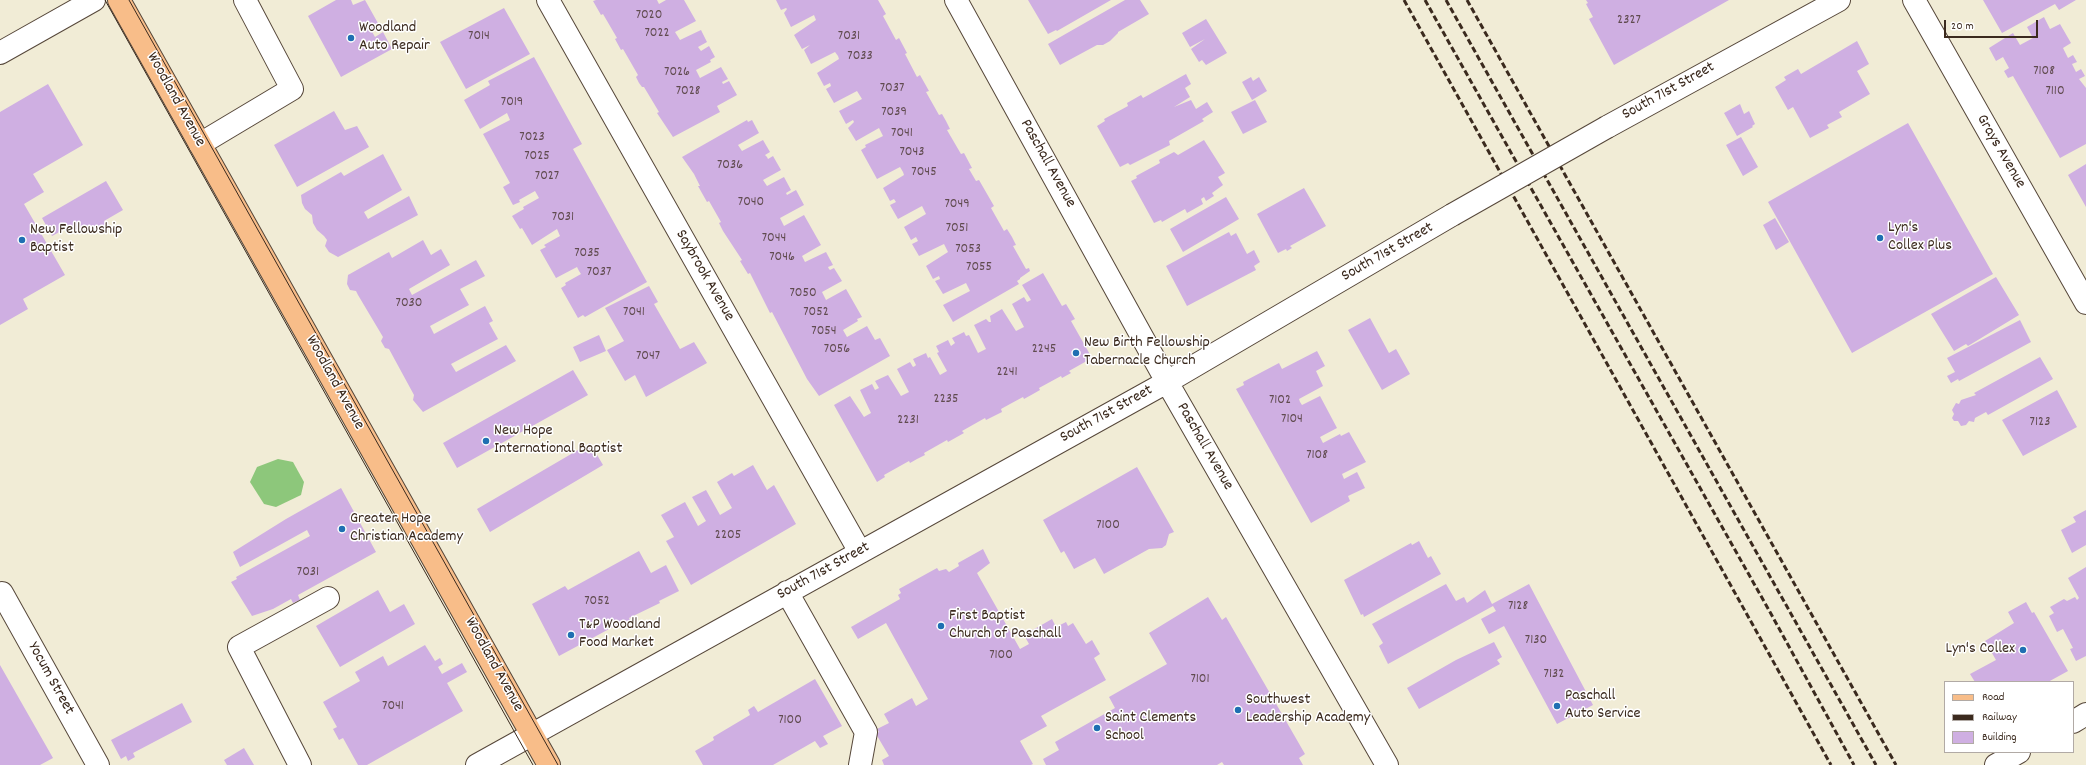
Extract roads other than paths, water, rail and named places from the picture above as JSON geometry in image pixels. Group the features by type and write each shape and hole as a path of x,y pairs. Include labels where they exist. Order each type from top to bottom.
{"main road":[{"name":"Woodland Avenue","path":"119,0 549,765"}],"street":[{"path":"0,53 94,0"},
{"path":"200,144 292,89 245,0"},
{"name":"Saybrook Avenue","path":"548,0 860,552"},
{"name":"Paschall Avenue","path":"956,0 1167,382 1387,765"},
{"name":"South 71st Street","path":"477,765 1167,382 1452,215 1607,127 1839,0"},
{"name":"Grays Avenue","path":"1914,0 2086,303"},
{"path":"787,592 866,732 860,765"},
{"name":"Yocum Street","path":"2,593 98,765"},
{"path":"300,765 239,647 328,598"},
{"path":"2074,721 2086,714"},
{"path":"1996,765 2018,753"},
{"path":"2021,753 2029,765"}],"tram line":[{"path":"105,0 533,765"},
{"path":"129,0 558,765"}],"railway":[{"path":"1404,0 1831,765"},
{"path":"1425,0 1770,612 1854,765"},
{"path":"1446,0 1876,765"},
{"path":"1467,0 1896,765"}],"place":[{"name":"Woodland Auto Repair","path":"351,38"},
{"name":"Lyn's Collex Plus","path":"1880,238"},
{"name":"New Fellowship Baptist","path":"22,240"},
{"name":"New Birth Fellowship Tabernacle Church","path":"1076,353"},
{"name":"New Hope International Baptist","path":"486,441"},
{"name":"Greater Hope Christian Academy","path":"342,529"},
{"name":"First Baptist Church of Paschall","path":"941,626"},
{"name":"T&P Woodland Food Market","path":"571,635"},
{"name":"Lyn's Collex","path":"2023,650"},
{"name":"Paschall Auto Service","path":"1557,706"},
{"name":"Southwest Leadership Academy","path":"1238,710"},
{"name":"Saint Clements School","path":"1097,728"}]}
